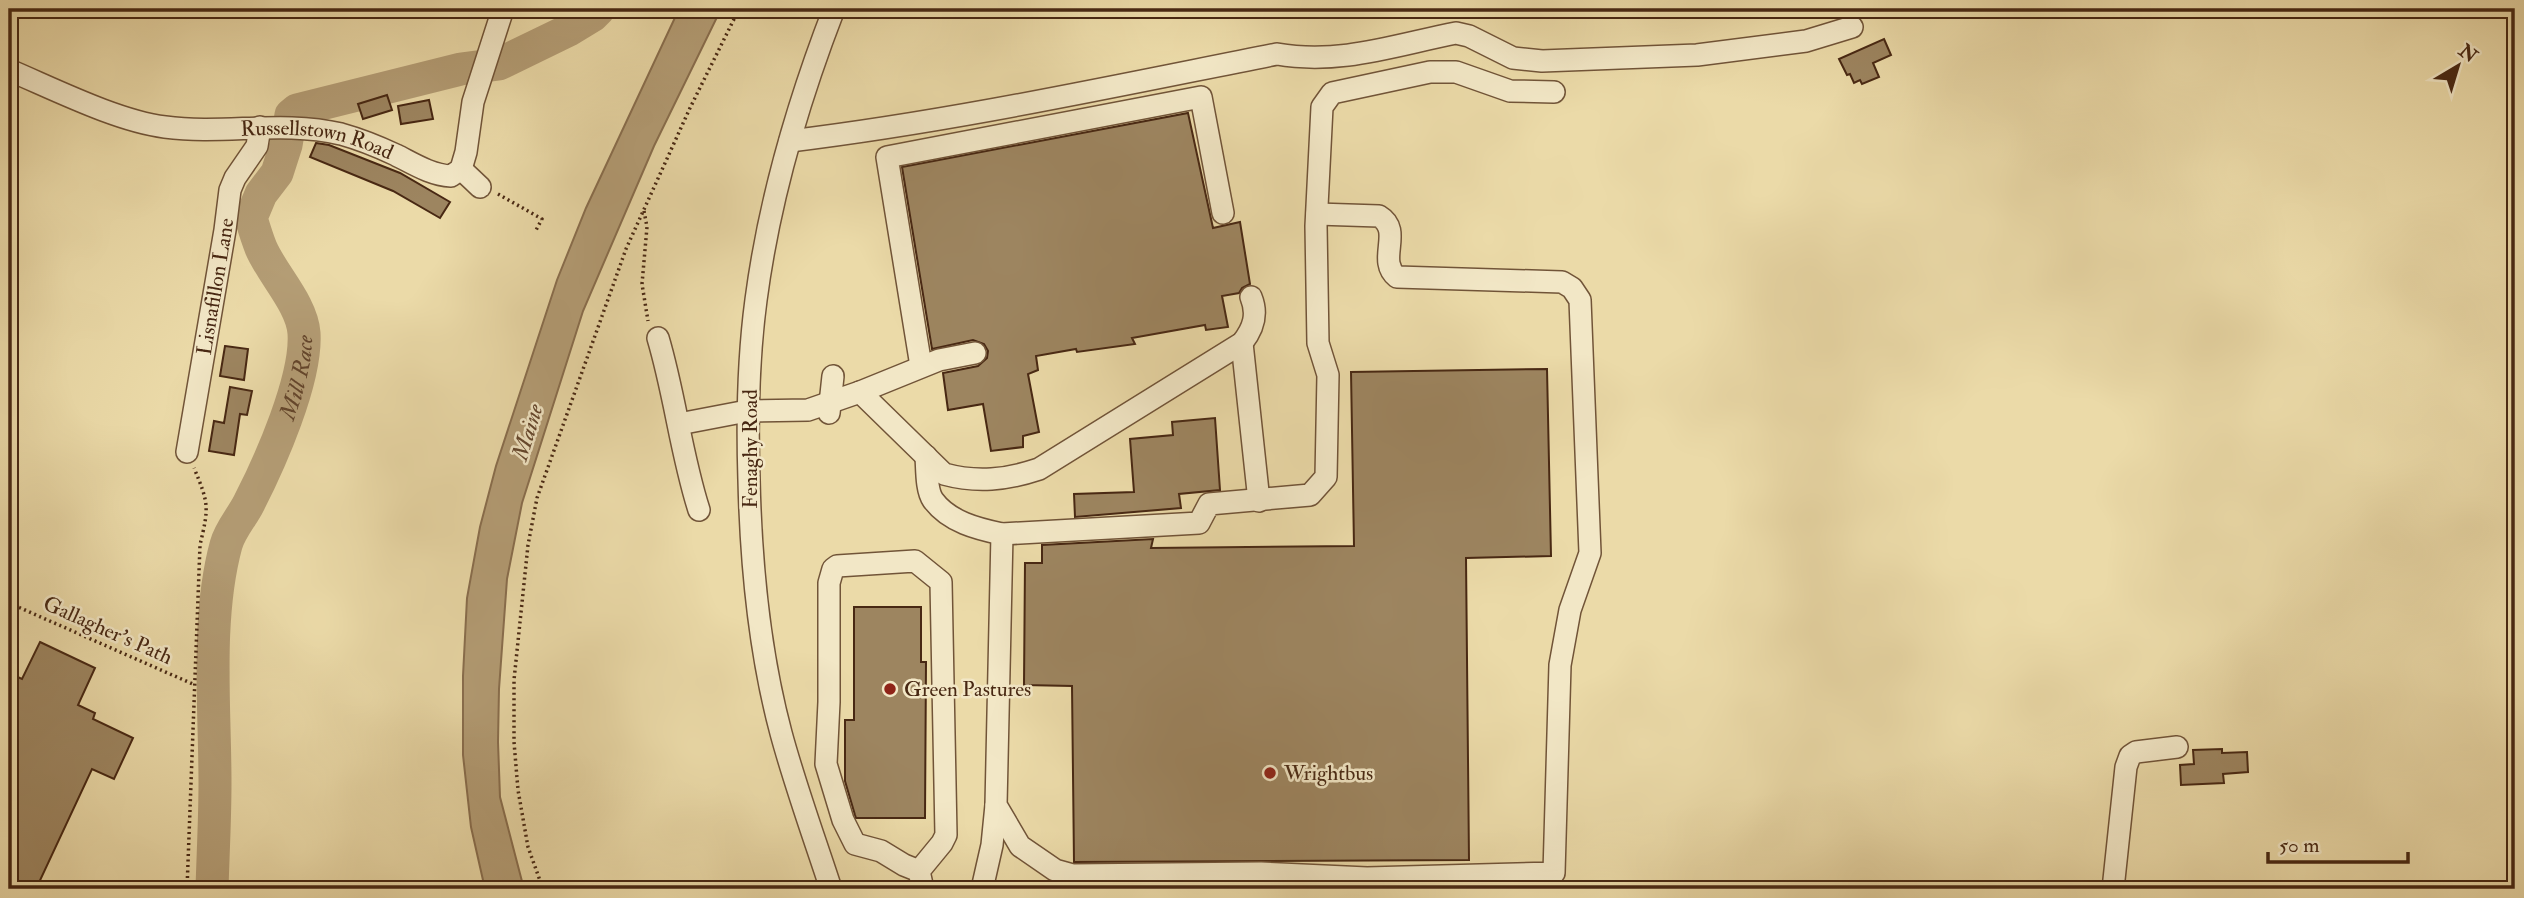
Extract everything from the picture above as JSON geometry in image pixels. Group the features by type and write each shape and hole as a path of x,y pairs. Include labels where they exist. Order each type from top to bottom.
{"street":[{"path":"480,187 461,169 466,152 472,102 503,9"},
{"name":"Fenaghy Road","path":"831,889 780,732 762,638 751,545 747,411 755,300 772,211 806,87 834,9"},
{"path":"790,141 872,131 985,112 1277,54 1299,58 1326,58 1364,53 1456,33 1469,36 1513,58 1542,61 1698,55 1806,41 1852,27"},
{"name":"Russellstown Road","path":"9,70 111,112 163,127 213,130 279,127 343,135 393,153 439,176 451,176 461,169"},
{"path":"926,456 932,499 947,513 972,528 1002,534 1199,523 1209,504 1310,495 1326,477 1328,375 1318,343 1317,214 1322,107 1332,93 1430,72 1456,72 1510,91 1555,92"},
{"path":"921,366 887,156 1201,97 1223,213"},
{"name":"Lisnafillon Lane","path":"187,452 230,190 257,146 279,127"},
{"path":"996,805 1020,845 1055,870 1073,875 1261,873 1368,883 1554,873 1560,665 1570,610 1590,554 1580,300 1572,288 1562,282 1397,277 1390,271 1387,263 1391,230 1387,221 1379,216 1317,214"},
{"path":"860,392 944,474 961,479 1010,478 1039,469 1242,343 1253,329 1255,307 1251,297"},
{"path":"658,338 671,383 689,477 699,510"},
{"path":"1242,343 1259,501"},
{"path":"679,424 747,411 830,409 860,392 921,366 975,353"},
{"path":"830,409 833,376"},
{"path":"982,889 992,845 996,805 1002,534"},
{"path":"915,561 941,582 946,835 921,880 904,865 881,851 855,844 843,820 826,764 830,702 828,583 833,569 837,566 915,561"},
{"path":"2113,889 2126,767 2130,755 2177,747"}],"path":[{"path":"543,889 528,846 517,790 514,742 514,680 528,545 537,498 625,249 739,9"},
{"path":"480,187 495,192 542,219 535,232"},
{"path":"643,209 647,227 643,257 643,302 649,325 658,338"},
{"path":"187,452 208,511 200,545 187,889"},
{"name":"Gallagher's Path","path":"9,603 195,685"}],"water":[{"name":"Maine","path":"679,9 721,9 654,146 583,311 522,503 507,579 498,742 500,797 524,889 485,889 471,827 463,755 467,598 480,527 496,466 557,280 586,208"}],"building":[{"path":"1884,39 1891,55 1873,63 1879,77 1862,84 1860,80 1854,83 1839,59"},
{"path":"387,95 392,110 363,119 358,104"},
{"path":"429,100 433,119 401,124 398,106"},
{"path":"1188,113 1213,228 1240,222 1250,284 1239,293 1222,296 1228,327 1206,330 1205,325 1132,338 1135,344 1077,352 1076,349 1036,356 1038,370 1028,374 1039,432 1023,436 1023,447 991,451 983,404 948,410 943,373 978,366 987,358 988,351 984,344 973,340 932,349 902,167"},
{"path":"316,143 329,145 400,173 450,202 440,218 393,191 310,157"},
{"path":"225,346 248,349 244,380 220,376"},
{"name":"Wrightbus","path":"1547,369 1551,556 1466,558 1469,860 1074,862 1072,686 1024,685 1025,563 1042,563 1042,545 1153,539 1151,548 1354,546 1351,372"},
{"path":"230,387 252,391 247,415 240,414 234,455 209,451 214,421 224,423"},
{"path":"1215,418 1220,490 1179,494 1181,508 1075,517 1074,494 1134,492 1130,439 1173,435 1172,422"},
{"name":"Green Pastures","path":"854,607 921,607 921,662 926,662 925,818 856,818 845,781 845,720 854,720"},
{"path":"40,642 95,668 78,705 95,713 93,719 133,738 114,779 92,769 36,889 20,882 17,889 9,889 9,673 22,679"},
{"path":"2222,749 2222,753 2247,752 2248,772 2223,774 2224,783 2181,785 2180,765 2194,764 2193,750"}],"waterway":[{"name":"Mill Race","path":"212,889 215,796 214,633 220,573 228,539 258,486 286,420 300,373 303,352 304,333 298,311 266,258 251,218 261,194 277,173 286,145 291,115 297,110 461,69 499,64 569,30 599,9"}],"place":[{"name":"Green Pastures","path":"890,689"},
{"name":"Wrightbus","path":"1270,773"}]}
